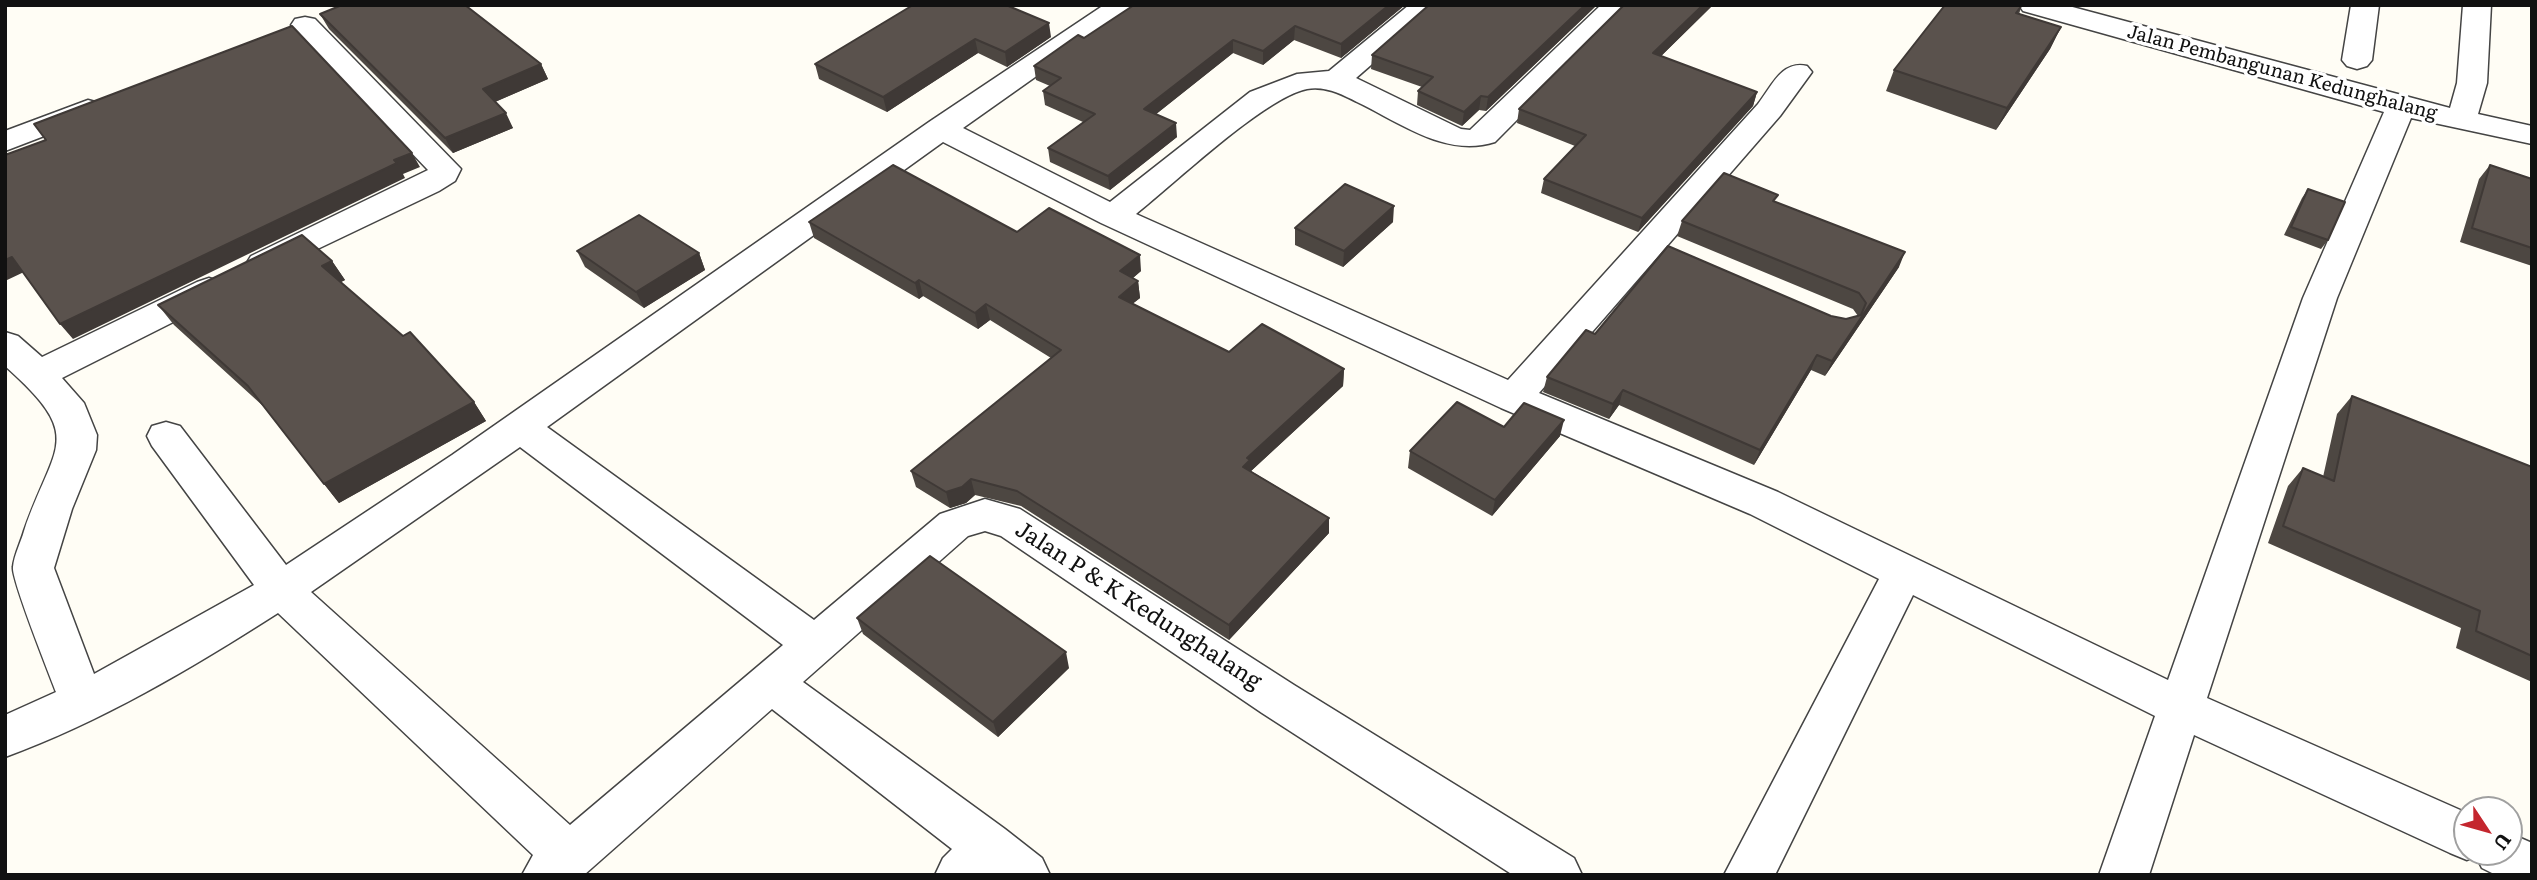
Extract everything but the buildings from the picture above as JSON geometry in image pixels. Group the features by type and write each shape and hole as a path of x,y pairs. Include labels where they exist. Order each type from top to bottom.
{"street":[{"path":"5,737 82,701 282,591 520,427 940,129 1123,5"},
{"path":"1336,80 1426,5"},
{"path":"1113,216 1261,98 1280,88 1307,80 1336,80 1455,138 1479,138 1617,5"},
{"name":"Jalan Pembangunan Kedunghalang","path":"2033,5 2401,107 2532,135"},
{"path":"2357,60 2365,5"},
{"path":"2461,121 2472,83 2477,5"},
{"path":"38,374 444,174 442,164 305,25"},
{"path":"1514,398 1650,240 1769,110 1797,72"},
{"path":"5,142 110,101"},
{"path":"2124,875 2320,298 2401,107"},
{"path":"940,129 1113,216 1514,398 1764,503 2180,707 2453,831"},
{"path":"1650,240 1688,256"},
{"path":"5,345 38,374 71,413 78,435 78,450 52,509 33,568 82,701"},
{"path":"520,427 814,644"},
{"path":"166,436 282,591 558,865"},
{"name":"Jalan P & K Kedunghalang","path":"558,865 954,526 976,515 993,513 1278,699 1557,875"},
{"path":"1749,875 1904,571"},
{"path":"771,684 974,860 1025,875"}]}
